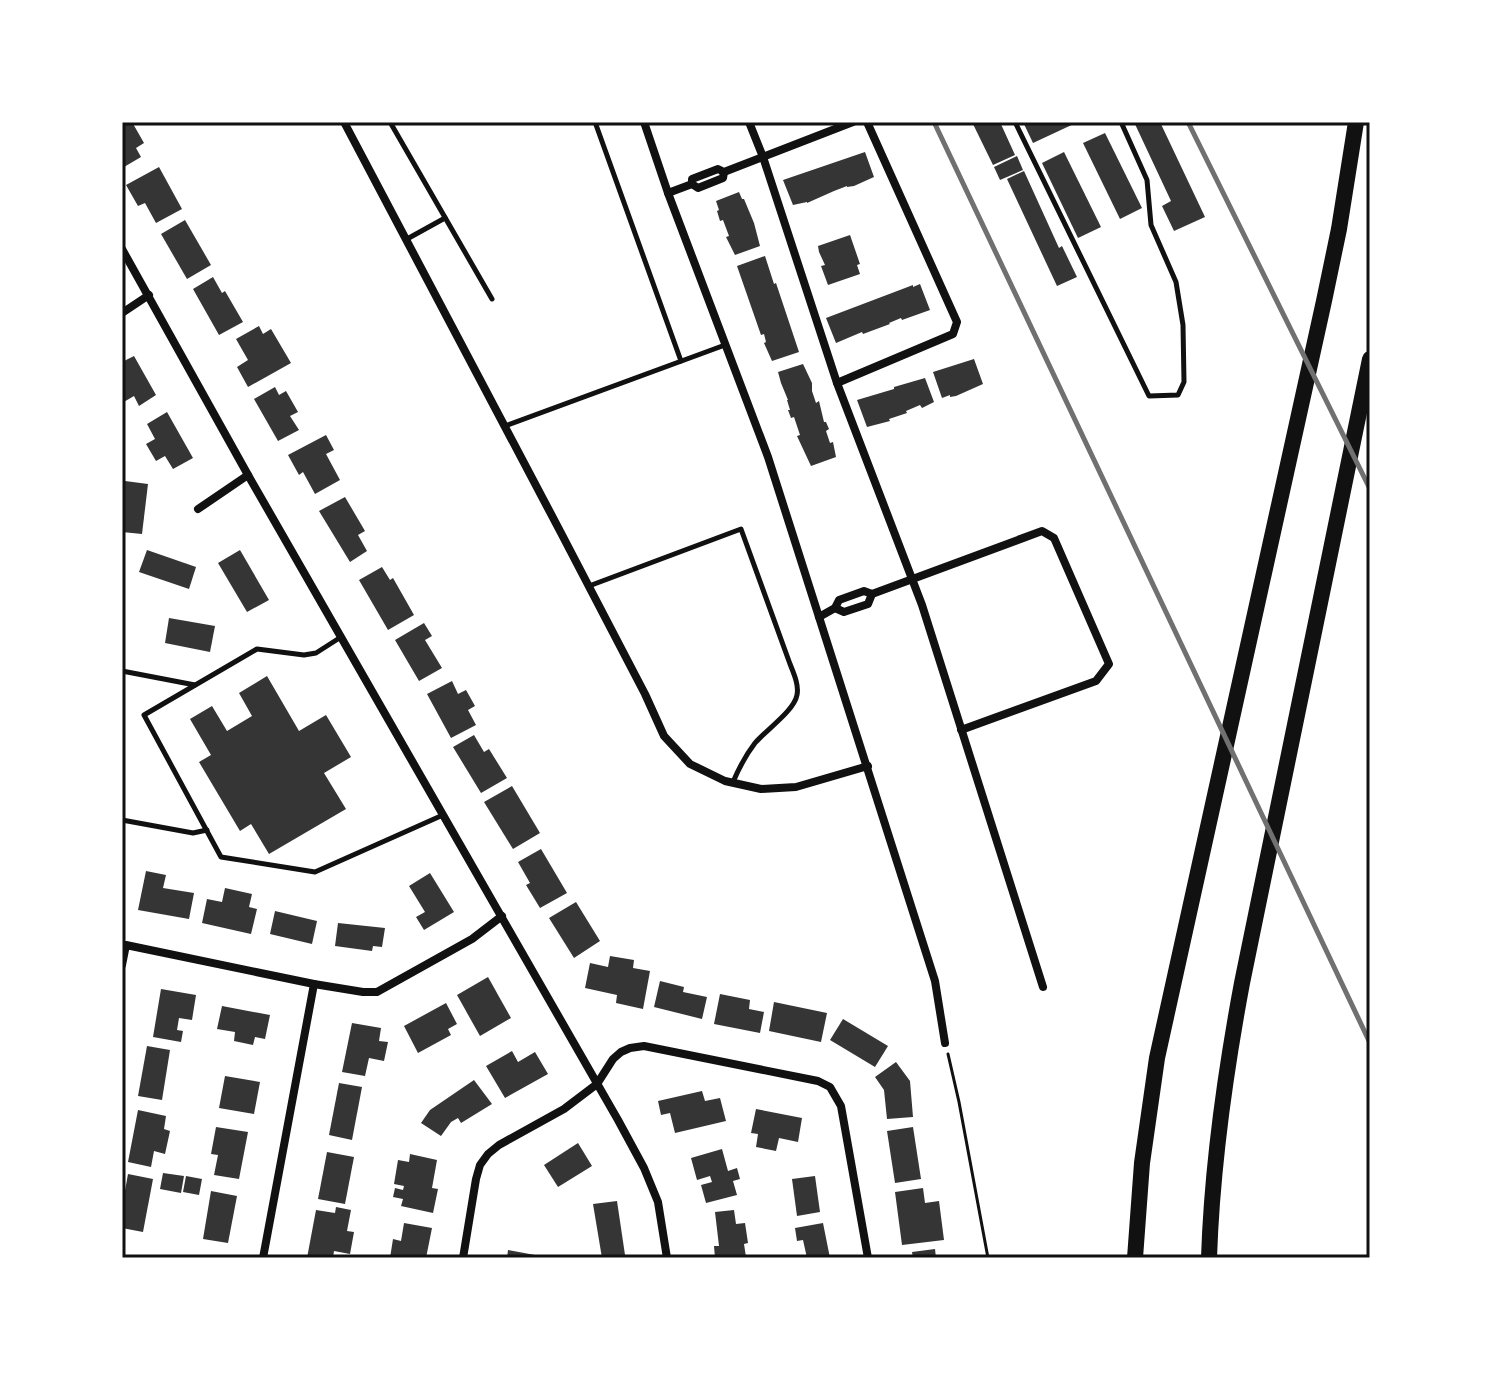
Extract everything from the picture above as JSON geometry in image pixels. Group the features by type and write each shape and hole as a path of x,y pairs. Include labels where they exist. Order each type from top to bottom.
{"highway":[{"path":"1135,1258 1140,1179 1154,1080 1324,301 1344,203 1356,122"},
{"path":"1209,1258 1225,1078 1253,926 1370,359"}],"street":[{"path":"344,122 589,586 664,736 690,764 725,781 761,789 796,787 868,766"},
{"path":"644,122 768,457 935,981 945,1043"},
{"path":"749,122 837,383 913,579 1043,987"},
{"path":"668,193 718,169 724,172 853,122"},
{"path":"837,383 953,334 957,322 867,122"},
{"path":"122,249 637,1156 658,1202 667,1258"},
{"path":"122,313 149,295"},
{"path":"198,509 248,475"},
{"path":"819,617 835,608 839,600 864,591 872,594 1042,531 1054,538 1109,664 1096,681 961,730"},
{"path":"122,965 126,945 363,992 383,989 472,939 502,916"},
{"path":"263,1258 314,984"},
{"path":"463,1258 476,1179 480,1165 488,1154 564,1109 597,1084 621,1052 644,1046 818,1081 830,1087 841,1106 868,1258"}],"lane":[{"path":"390,122 492,299"},
{"path":"595,122 681,361"},
{"path":"1015,122 1149,396 1178,395 1184,382 1184,368 1183,325 1176,282 1151,225 1147,180 1121,122"},
{"path":"406,240 445,218"},
{"path":"505,426 726,344"},
{"path":"589,586 741,529 798,694 795,702 757,741 741,763 733,782"},
{"path":"341,637 316,653 304,655 257,649 144,715 221,857 315,872 443,814"},
{"path":"122,671 195,685"},
{"path":"122,820 193,833 207,830"}],"path":[{"path":"945,1043 988,1258"}],"building":[{"path":"122,122 132,122 144,143 136,148 141,157 124,167 122,163"},
{"path":"972,122 1000,122 1015,155 993,165"},
{"path":"1023,122 1078,122 1033,143"},
{"path":"1134,122 1160,122 1205,217 1174,231 1162,206 1171,201"},
{"path":"1105,133 1142,208 1120,219 1083,143"},
{"path":"865,152 874,177 807,203 793,205 783,180"},
{"path":"1064,152 1101,227 1078,238 1042,163"},
{"path":"1017,156 1023,170 1000,180 994,167"},
{"path":"159,167 182,209 156,223 145,203 138,206 126,185"},
{"path":"1024,171 1059,248 1062,246 1077,277 1057,286 1007,179"},
{"path":"739,192 754,223 760,246 735,255 726,237 729,236 723,220 720,221 716,201"},
{"path":"185,220 211,265 187,279 161,234"},
{"path":"850,235 860,264 857,265 860,274 828,285 818,246"},
{"path":"765,256 799,352 772,361 737,266"},
{"path":"213,277 243,322 219,335 193,289"},
{"path":"920,284 930,310 836,343 826,318"},
{"path":"259,326 263,334 271,329 291,363 248,387 237,367 248,360 236,339"},
{"path":"134,356 156,395 139,406 134,396 122,403 122,362"},
{"path":"974,359 983,384 956,396 942,398 933,372"},
{"path":"803,364 812,383 816,403 819,401 829,429 826,431 830,443 833,442 836,457 811,466 797,436 800,435 788,410 788,400 778,372"},
{"path":"925,378 934,402 906,411 890,421 867,427 857,400"},
{"path":"275,387 279,395 286,391 298,412 290,416 299,430 278,441 254,399"},
{"path":"167,412 193,458 173,469 165,456 156,461 146,444 155,439 147,424"},
{"path":"326,435 334,450 326,454 340,480 315,494 303,472 299,475 288,455"},
{"path":"125,481 148,484 142,534 122,532"},
{"path":"345,497 365,531 358,535 367,551 350,562 319,511"},
{"path":"147,550 196,567 189,589 139,572"},
{"path":"240,550 269,600 247,612 218,563"},
{"path":"382,567 390,580 393,578 414,615 388,630 359,580"},
{"path":"169,618 215,626 210,652 165,643"},
{"path":"424,623 432,636 425,640 442,668 419,681 395,640"},
{"path":"267,676 299,731 326,715 351,757 324,773 346,809 269,854 251,824 240,831 199,762 211,755 190,719 212,706 227,731 252,716 239,693"},
{"path":"452,681 458,694 466,690 475,706 468,710 476,725 451,738 427,694"},
{"path":"474,735 484,752 489,749 507,778 481,793 453,747"},
{"path":"512,786 540,833 513,849 484,802"},
{"path":"541,849 567,893 540,908 526,885 530,883 518,862"},
{"path":"146,871 166,875 163,888 194,893 189,919 138,910"},
{"path":"430,873 454,912 424,930 416,917 425,912 409,886"},
{"path":"225,888 252,894 249,907 257,909 251,934 202,923 207,899 222,902"},
{"path":"576,902 600,941 574,958 549,918"},
{"path":"275,911 317,921 312,944 270,934"},
{"path":"338,923 385,928 382,947 373,946 372,951 335,946"},
{"path":"610,956 634,960 633,968 650,971 643,1009 616,1003 617,995 585,988 590,963 608,967"},
{"path":"488,977 511,1018 480,1036 457,995"},
{"path":"660,981 684,987 683,992 707,997 702,1019 654,1007"},
{"path":"161,989 196,995 192,1020 179,1018 177,1030 183,1031 181,1042 153,1037"},
{"path":"720,994 750,1000 749,1009 764,1012 760,1033 714,1024"},
{"path":"774,1002 827,1013 821,1042 769,1031"},
{"path":"446,1003 457,1024 448,1029 451,1035 418,1053 404,1026"},
{"path":"222,1006 270,1015 265,1039 255,1037 253,1045 234,1041 235,1032 217,1029"},
{"path":"843,1019 888,1046 875,1067 830,1040"},
{"path":"352,1023 381,1028 379,1041 388,1042 384,1061 369,1058 365,1076 342,1072"},
{"path":"147,1046 170,1050 162,1100 138,1096"},
{"path":"512,1051 518,1062 535,1052 548,1074 505,1098 486,1066"},
{"path":"896,1062 910,1081 913,1117 887,1119 884,1090 875,1077"},
{"path":"225,1076 260,1082 254,1114 219,1108"},
{"path":"474,1080 492,1104 461,1123 458,1118 451,1122 441,1136 421,1123 430,1110"},
{"path":"339,1083 362,1087 352,1140 329,1135"},
{"path":"702,1091 705,1101 720,1098 726,1121 675,1133 670,1113 661,1115 658,1101"},
{"path":"756,1109 802,1118 798,1142 779,1138 776,1151 756,1147 758,1134 751,1133"},
{"path":"138,1110 166,1116 164,1129 170,1131 165,1154 154,1151 151,1167 128,1162"},
{"path":"216,1127 248,1132 239,1179 214,1175 218,1155 211,1154"},
{"path":"913,1127 921,1179 895,1183 887,1131"},
{"path":"578,1143 592,1166 558,1187 544,1165"},
{"path":"722,1149 728,1171 737,1168 740,1179 733,1181 737,1195 706,1203 701,1185 712,1182 710,1176 697,1180 691,1158"},
{"path":"327,1152 354,1157 345,1204 318,1199"},
{"path":"410,1154 437,1160 432,1188 438,1189 433,1213 401,1206 403,1199 393,1197 395,1188 403,1190 404,1186 394,1184 398,1160 409,1162"},
{"path":"163,1173 184,1176 181,1193 160,1189"},
{"path":"128,1174 153,1179 143,1232 122,1228"},
{"path":"186,1176 202,1179 199,1195 183,1192"},
{"path":"815,1176 820,1212 797,1216 792,1179"},
{"path":"923,1188 925,1203 939,1201 944,1240 902,1245 895,1192"},
{"path":"211,1191 237,1196 228,1243 203,1239"},
{"path":"617,1201 625,1255 602,1258 593,1204"},
{"path":"336,1207 351,1210 347,1231 354,1232 350,1254 334,1251 333,1258 307,1258 316,1210 335,1213"},
{"path":"734,1210 736,1224 745,1223 748,1243 744,1244 746,1257 715,1258 714,1246 719,1246 715,1212"},
{"path":"404,1223 432,1228 426,1258 390,1258 393,1239 401,1241"},
{"path":"823,1223 830,1258 807,1258 803,1240 797,1241 795,1228"},
{"path":"935,1249 936,1258 913,1258 912,1252"},
{"path":"508,1250 535,1255 535,1258 507,1258"}],"railway":[{"path":"934,122 1370,1043"},
{"path":"1188,122 1370,489"}]}
